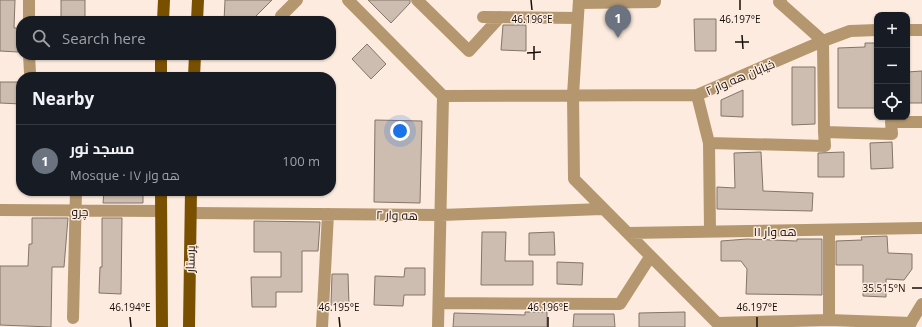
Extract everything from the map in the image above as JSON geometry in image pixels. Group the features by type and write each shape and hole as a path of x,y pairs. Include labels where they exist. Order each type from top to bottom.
{"main road":[{"path":"162,16 164,0"},
{"path":"197,16 198,0"},
{"path":"161,60 161,72"},
{"path":"194,72 195,60"},
{"path":"161,196 162,327"},
{"name":"پرستار","path":"189,327 191,196"}],"street":[{"path":"29,0 29,16"},
{"path":"281,16 297,0"},
{"path":"348,0 443,96 442,215 438,327"},
{"path":"417,0 469,51 500,17"},
{"path":"655,0 655,2 579,2 573,95 574,179 719,325 829,320 910,325 922,305"},
{"path":"709,143 825,146 823,41 780,2 781,0"},
{"path":"483,17 578,18"},
{"name":"خیابان هه وار ۲","path":"443,96 697,95 850,31 874,30"},
{"path":"910,30 922,30"},
{"path":"29,60 30,72"},
{"path":"697,95 709,143 710,231"},
{"path":"824,132 892,134 891,122 922,122"},
{"path":"73,318 76,196"},
{"name":"هه وار ۲","path":"191,213 442,215 602,208"},
{"name":"چرو","path":"0,210 161,211"},
{"path":"322,327 328,214"},
{"name":"هه وار ۱۱","path":"628,233 922,228"},
{"path":"829,230 829,320"},
{"path":"439,303 620,304 650,257"}],"building":[{"path":"0,0 15,0 14,28 16,28 16,52 0,51"},
{"path":"61,0 85,0 85,16 61,16"},
{"path":"225,0 272,0 256,16 224,16"},
{"path":"368,0 410,0 410,3 391,23"},
{"path":"694,19 716,19 716,51 695,51"},
{"path":"503,25 526,25 526,51 501,50"},
{"path":"865,43 874,43 874,108 838,108 838,48 865,47"},
{"path":"367,44 386,64 371,79 352,59"},
{"path":"792,67 815,67 815,124 792,125"},
{"path":"922,71 922,103 910,103 910,72"},
{"path":"0,82 16,82 16,104 0,103"},
{"path":"743,90 743,117 721,116 721,100"},
{"path":"375,120 422,121 420,203 374,202"},
{"path":"892,142 893,168 871,169 870,143"},
{"path":"761,152 763,191 813,193 812,211 717,209 717,187 735,188 734,153"},
{"path":"844,152 844,177 818,177 818,153"},
{"path":"104,196 143,196 143,203 103,203"},
{"path":"32,218 68,218 64,267 52,267 51,327 0,325 0,266 28,266 29,244 32,244"},
{"path":"102,218 122,218 121,294 99,293 100,267 102,267"},
{"path":"254,221 320,222 318,251 302,251 302,292 276,292 276,307 252,307 251,277 281,277 281,252 254,252"},
{"path":"482,232 506,232 505,261 533,261 533,285 481,285"},
{"path":"554,232 555,255 529,255 529,233"},
{"path":"887,236 888,253 912,254 912,269 904,280 886,279 886,297 863,296 863,265 836,265 836,241 862,240 861,237"},
{"path":"747,239 797,241 797,239 822,239 822,295 746,294 747,269 741,261 721,261 721,241"},
{"path":"557,262 583,263 582,285 557,284"},
{"path":"405,268 425,268 425,295 404,295 403,306 374,305 375,276 404,277"},
{"path":"332,274 348,274 349,305 331,305"},
{"path":"525,312 547,312 547,327 453,327 454,313 525,315"},
{"path":"685,312 685,327 639,327 639,313"},
{"path":"574,314 614,314 615,327 573,327"}],"place":[{"name":"مسجد نور","path":"618,38"}]}
